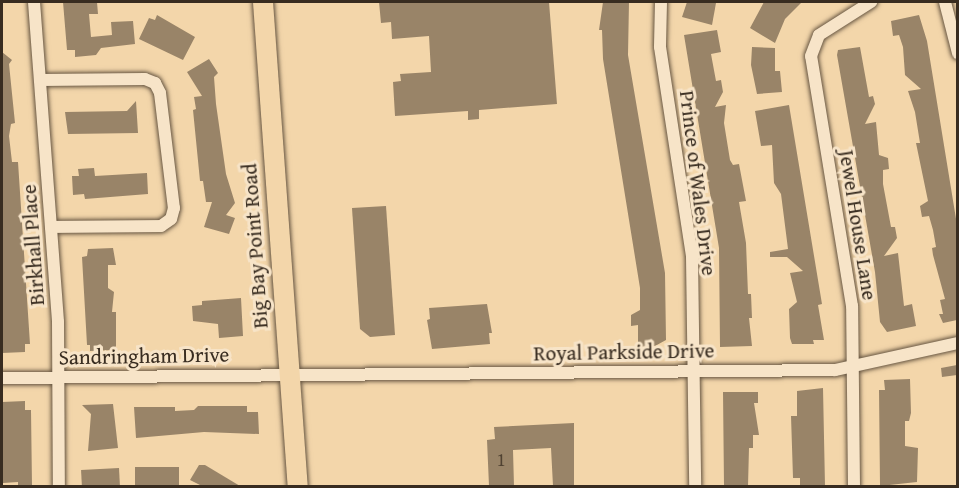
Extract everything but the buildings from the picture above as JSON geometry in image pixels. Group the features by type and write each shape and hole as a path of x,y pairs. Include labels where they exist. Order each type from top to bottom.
{"main road":[{"name":"Big Bay Point Road","path":"262,2 287,375 298,486"}],"street":[{"name":"Birkhall Place","path":"34,2 51,227 59,378 59,486"},
{"name":"Prince of Wales Drive","path":"661,2 660,47 692,257 695,486"},
{"name":"Jewel House Lane","path":"854,486 852,306 811,56 819,34 872,2"},
{"path":"945,2 957,53"},
{"path":"40,80 145,79 155,83 160,93 174,208 171,220 161,226 51,227"},
{"name":"Royal Parkside Drive","path":"287,375 854,367 957,344"},
{"name":"Sandringham Drive","path":"2,378 287,375"}]}
